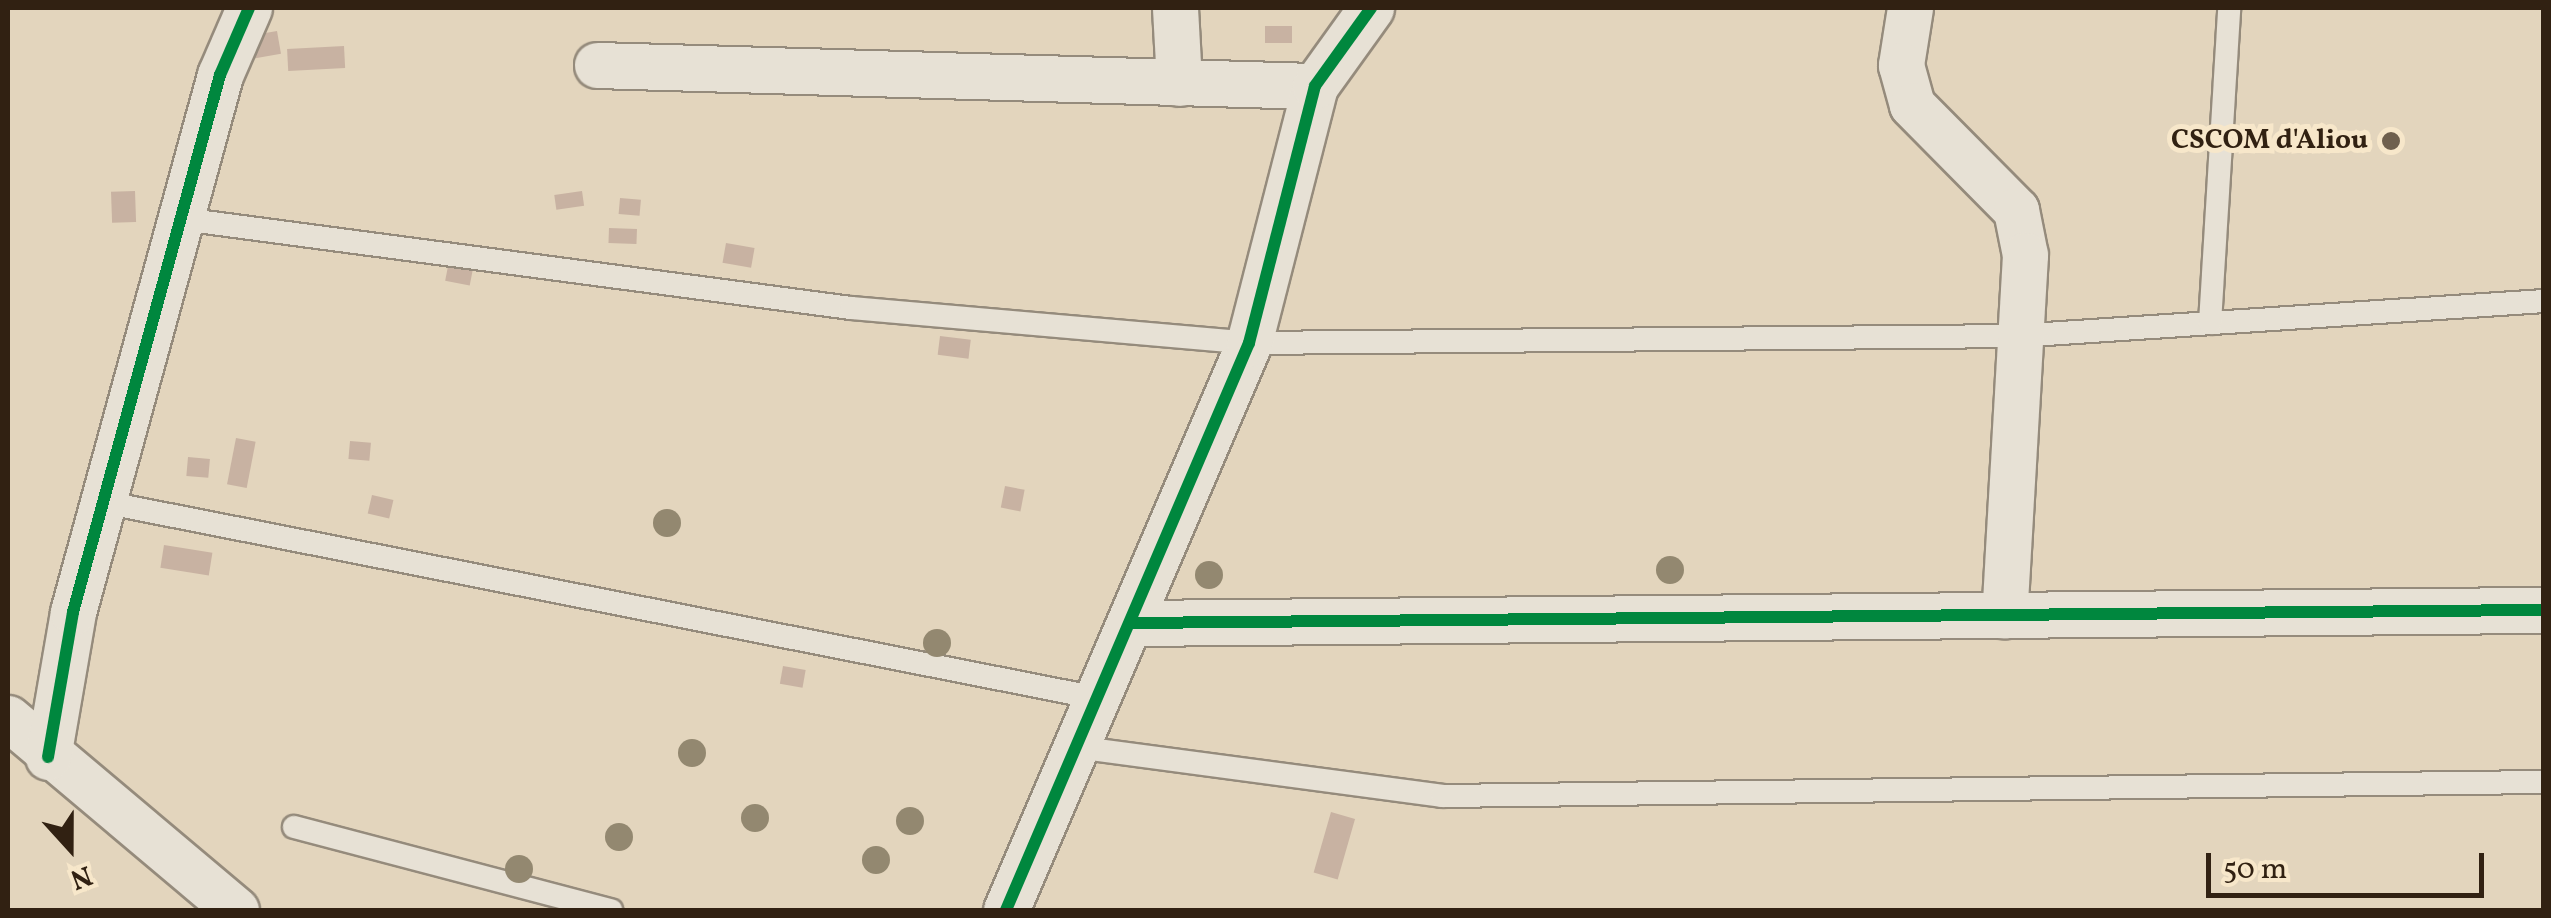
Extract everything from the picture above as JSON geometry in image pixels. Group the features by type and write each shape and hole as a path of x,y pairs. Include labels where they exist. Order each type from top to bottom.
{"street":[{"path":"48,757 73,612 220,74 250,8"},
{"path":"1174,8 1179,83"},
{"path":"1006,910 1249,343 1315,86 1371,8"},
{"path":"1910,8 1901,65 1912,105 2016,210 2025,255 2016,336 2004,615"},
{"path":"597,65 1315,86"},
{"path":"1130,623 2544,610"},
{"path":"8,718 48,757 236,910"}],"lane":[{"path":"2210,323 2230,8"},
{"path":"182,219 851,308 1249,343 2016,336 2544,301"},
{"path":"103,502 1097,698"},
{"path":"1076,747 1442,796 2544,782"},
{"path":"294,827 612,910"}],"building":[{"path":"1265,26 1292,26 1292,43 1265,43"},
{"path":"277,31 281,54 250,59 246,36"},
{"path":"344,46 345,68 288,71 287,49"},
{"path":"135,191 136,222 112,223 111,192"},
{"path":"582,191 584,206 556,210 554,195"},
{"path":"620,198 641,200 640,216 619,214"},
{"path":"609,228 637,229 636,244 608,243"},
{"path":"726,243 755,248 751,268 723,263"},
{"path":"449,261 474,266 470,285 445,281"},
{"path":"940,336 971,340 968,359 938,355"},
{"path":"236,438 256,442 247,488 227,484"},
{"path":"350,441 371,443 369,461 348,459"},
{"path":"188,457 210,459 208,478 186,476"},
{"path":"1005,486 1025,490 1020,511 1001,508"},
{"path":"372,495 393,500 389,518 368,514"},
{"path":"164,545 212,553 209,575 160,568"},
{"path":"783,666 806,670 803,688 780,684"},
{"path":"1331,812 1355,819 1338,879 1314,873"}],"cycle path":[{"path":"48,757 73,612 220,75 249,8"},
{"path":"1006,910 1249,343 1315,86 1371,8"},
{"path":"1130,623 2544,610"}],"place":[{"name":"CSCOM d'Aliou","path":"2391,141"}]}
